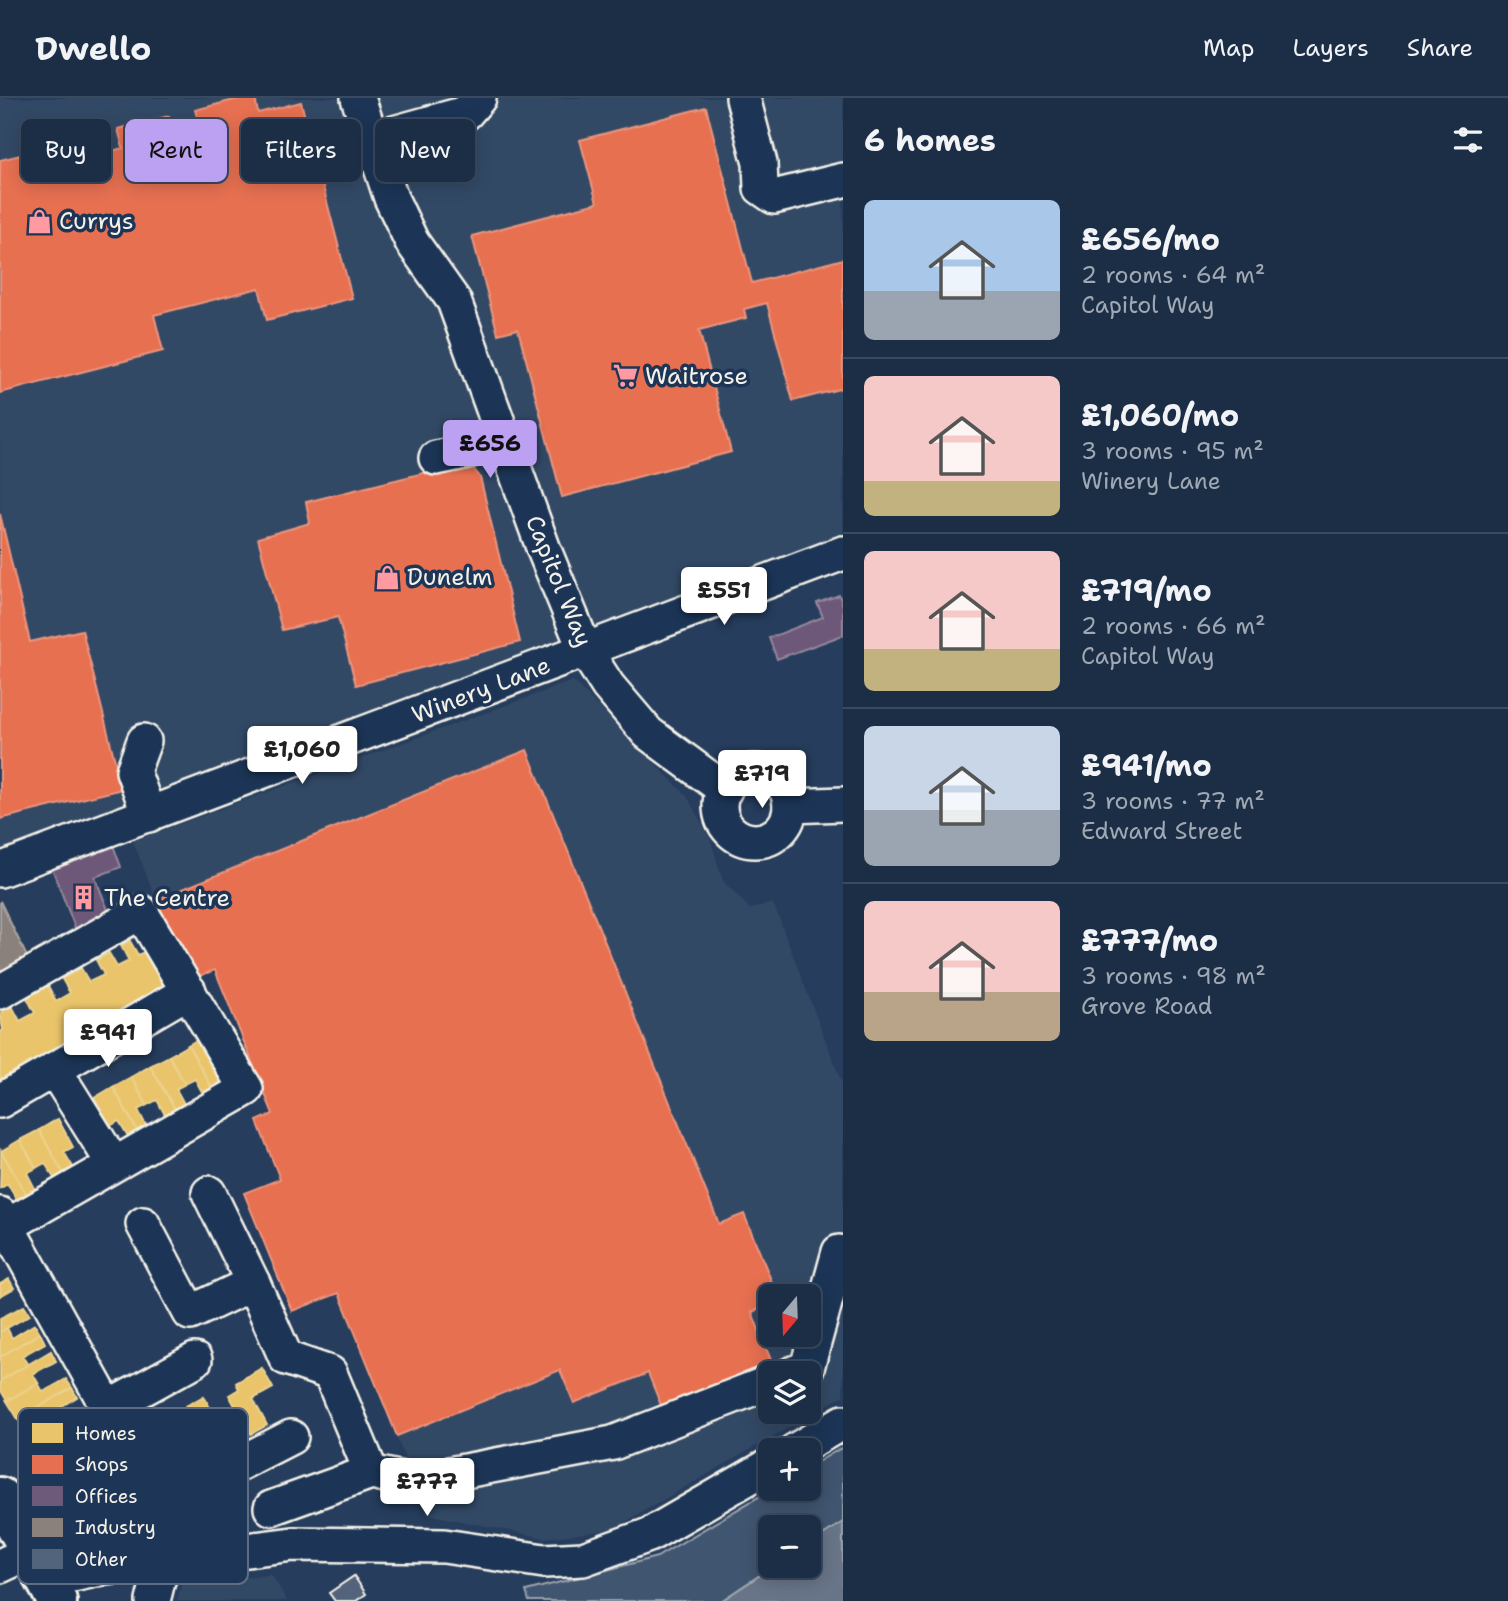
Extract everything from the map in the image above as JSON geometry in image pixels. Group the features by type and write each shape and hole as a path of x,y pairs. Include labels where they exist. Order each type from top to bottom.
{"highway":[{"path":"0,1497 18,1540"}],"street":[{"name":"Capitol Way","path":"358,98 391,198 412,242 454,301 585,650 608,686 649,733 725,790"},
{"path":"372,139 466,113 480,98"},
{"path":"743,98 760,163 761,188 774,197 843,180"},
{"path":"436,458 469,451 501,431"},
{"name":"Winery Lane","path":"0,870 843,554"},
{"path":"144,741 133,771 149,815"},
{"path":"766,773 783,785 790,806 786,823 777,834 765,840 745,839 733,833 722,816 721,803 725,790 739,775 766,773"},
{"path":"790,806 843,804"},
{"path":"0,992 141,912 246,1089 4,1220 108,1408 195,1360"},
{"path":"0,1101 189,991"},
{"path":"54,1069 113,1163"},
{"path":"209,1193 286,1358 330,1373 371,1472"},
{"path":"143,1224 190,1313 253,1283"},
{"path":"809,1361 839,1252"},
{"path":"271,1508 371,1472 412,1481 613,1443 758,1387"},
{"path":"816,1438 843,1422"},
{"path":"248,1458 291,1437"},
{"path":"248,1469 293,1544"},
{"path":"248,1550 293,1544 444,1546 544,1561 583,1559 649,1535 758,1472"},
{"path":"153,1601 157,1584"}],"shaded area":[{"path":"0,98 843,98 843,551 0,854"},
{"path":"573,681 687,796 711,841 723,881 750,909 773,903 843,1086 843,1396 821,1409 821,1361 758,1361 758,1424 795,1424 770,1438 758,1438 758,1445 611,1530 544,1538 427,1514 339,1293 292,1311 244,1193 280,1178 257,1121 273,1114 215,970 188,980 133,841"},
{"path":"843,1447 843,1522 821,1536 821,1515 758,1515 758,1577 721,1601 529,1601 526,1591 657,1557 758,1497 758,1501 821,1501 821,1460"},
{"path":"843,1522 843,1601 721,1601 758,1577 821,1578 821,1536"},
{"path":"272,1575 287,1601 177,1601 181,1584 248,1584 248,1577"}],"building: Homes":[{"path":"130,941 138,955 150,949 170,985 0,1079 0,1032 3,1030 0,1013 12,1006 20,1021 35,1013 27,998 48,986 56,1001 70,993 62,979 81,968 89,982 104,975 96,960 109,953 117,967 129,961 121,946"},
{"path":"207,1034 223,1062 213,1068 226,1090 216,1095 188,1045"},
{"path":"188,1045 216,1095 207,1101 195,1079 185,1084 169,1056"},
{"path":"169,1056 185,1084 176,1089 188,1111 179,1116 150,1066"},
{"path":"150,1066 179,1116 169,1122 157,1100 147,1105 131,1077"},
{"path":"131,1077 147,1105 138,1110 150,1133 141,1138 113,1087"},
{"path":"113,1087 141,1138 132,1143 119,1121 110,1126 94,1098"},
{"path":"58,1119 73,1147 64,1152 77,1174 67,1180 39,1130"},
{"path":"39,1130 67,1180 58,1185 45,1163 36,1168 20,1140"},
{"path":"20,1140 36,1168 27,1173 39,1196 30,1201 1,1151"},
{"path":"1,1151 30,1201 20,1206 8,1184 0,1188"},
{"path":"9,1279 14,1288 0,1296 0,1284"},
{"path":"24,1306 30,1315 0,1332 0,1318"},
{"path":"35,1324 40,1333 0,1357 0,1332 7,1328 12,1338"},
{"path":"40,1333 45,1343 22,1356 28,1365 0,1381 0,1357"},
{"path":"51,1351 56,1361 33,1374 38,1383 7,1401 0,1389 0,1381"},
{"path":"262,1368 273,1388 253,1399 267,1425 251,1434 248,1429 248,1408 236,1408 229,1395 239,1389 236,1383"},
{"path":"66,1379 72,1388 37,1408 18,1408 18,1419 7,1401 38,1383 43,1392"},
{"path":"72,1388 77,1397 59,1408 37,1408"},
{"path":"204,1396 210,1408 187,1408 186,1406"}],"building: Shops":[{"path":"242,98 255,98 258,113 301,102 305,119 241,119 241,182 322,182 352,298 267,320 259,288 154,315 163,351 0,393 0,160 21,155 21,182 111,182 111,151 123,148 118,129 125,127 125,182 227,182 227,119 198,119 195,110"},
{"path":"706,107 752,283 843,259 843,388 793,401 767,303 744,309 746,318 699,330 731,452 562,497 518,329 498,334 472,236 597,203 580,140"},
{"name":"Dunelm","path":"468,462 480,477 520,642 356,685 338,617 282,630 258,538 310,523 306,502"},
{"path":"0,514 30,642 82,630 122,789 0,819"},
{"path":"527,750 719,1224 744,1214 773,1284 758,1284 758,1309 752,1312 758,1327 758,1348 766,1348 771,1361 758,1361 758,1369 662,1408 648,1373 574,1403 560,1370 397,1436 339,1293 292,1311 244,1193 280,1179 257,1121 273,1114 215,970 188,980 155,900"}],"building: Offices":[{"path":"839,595 843,606 843,635 777,659 769,638 823,617 817,603"},
{"name":"The Centre","path":"113,845 121,867 95,877 112,920 77,933 52,868"}],"building: Industry":[{"path":"0,901 29,961 0,974"}],"building: Other":[{"path":"354,1576 366,1594 356,1601 335,1601 329,1593"}],"place":[{"name":"Currys","path":"39,221"},
{"name":"Waitrose","path":"625,376"},
{"name":"Dunelm","path":"387,577"},
{"name":"The Centre","path":"84,898"}]}
